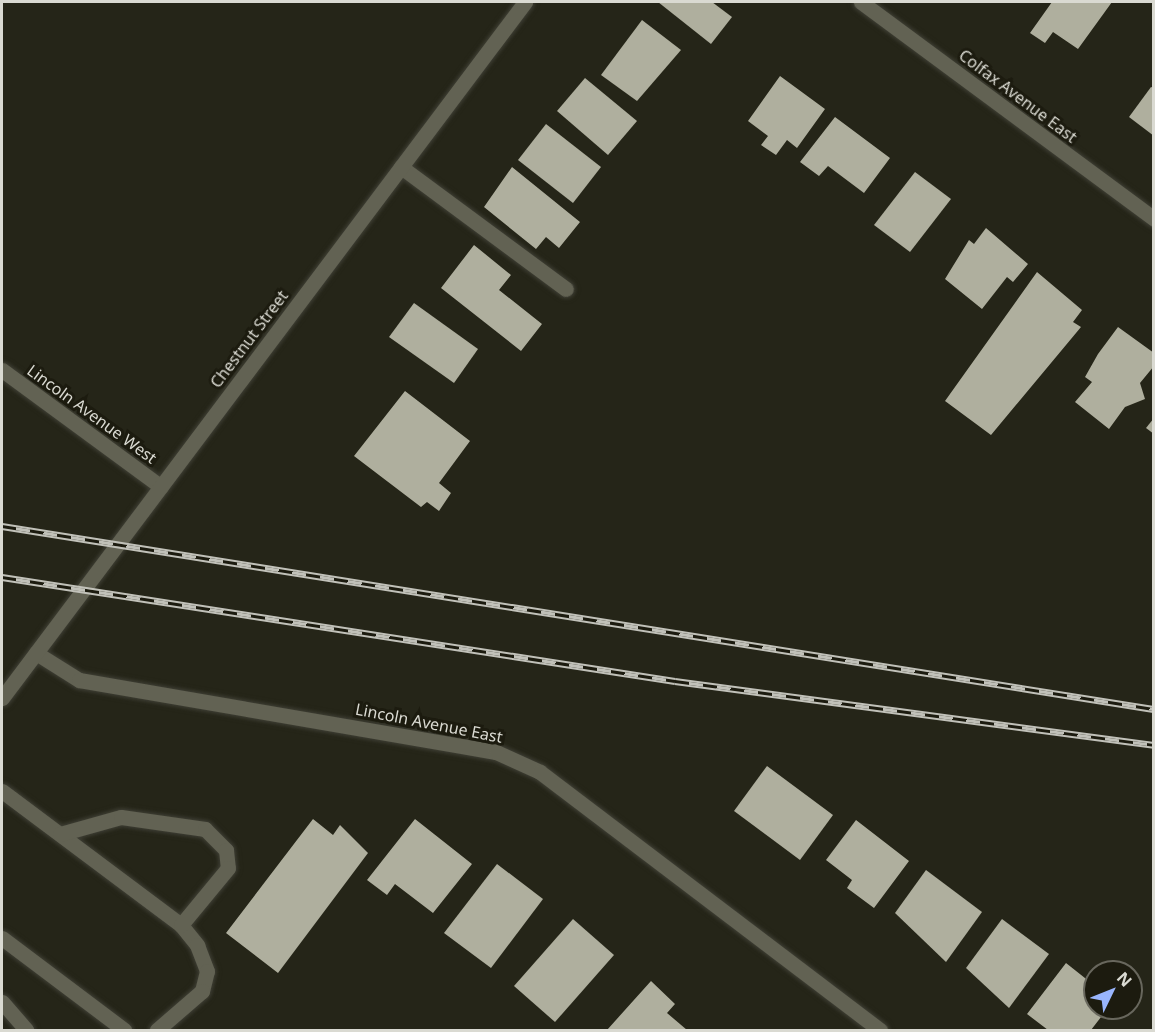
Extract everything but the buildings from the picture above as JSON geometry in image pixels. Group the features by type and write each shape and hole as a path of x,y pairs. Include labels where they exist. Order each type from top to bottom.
{"street":[{"name":"Chestnut Street","path":"2,698 525,2"},
{"name":"Colfax Avenue East","path":"861,2 1154,219"},
{"path":"401,167 567,289"},
{"name":"Lincoln Avenue West","path":"2,370 161,487"},
{"name":"Lincoln Avenue East","path":"36,653 79,680 496,752 540,772 880,1030"},
{"path":"2,791 181,925 207,971 202,991 157,1030"},
{"path":"60,834 121,817 205,829 226,850 228,868 181,925"},
{"path":"2,938 124,1030"},
{"path":"2,1002 26,1030"}],"railway":[{"path":"2,526 1154,709"},
{"path":"2,577 675,681 1154,745"}]}
